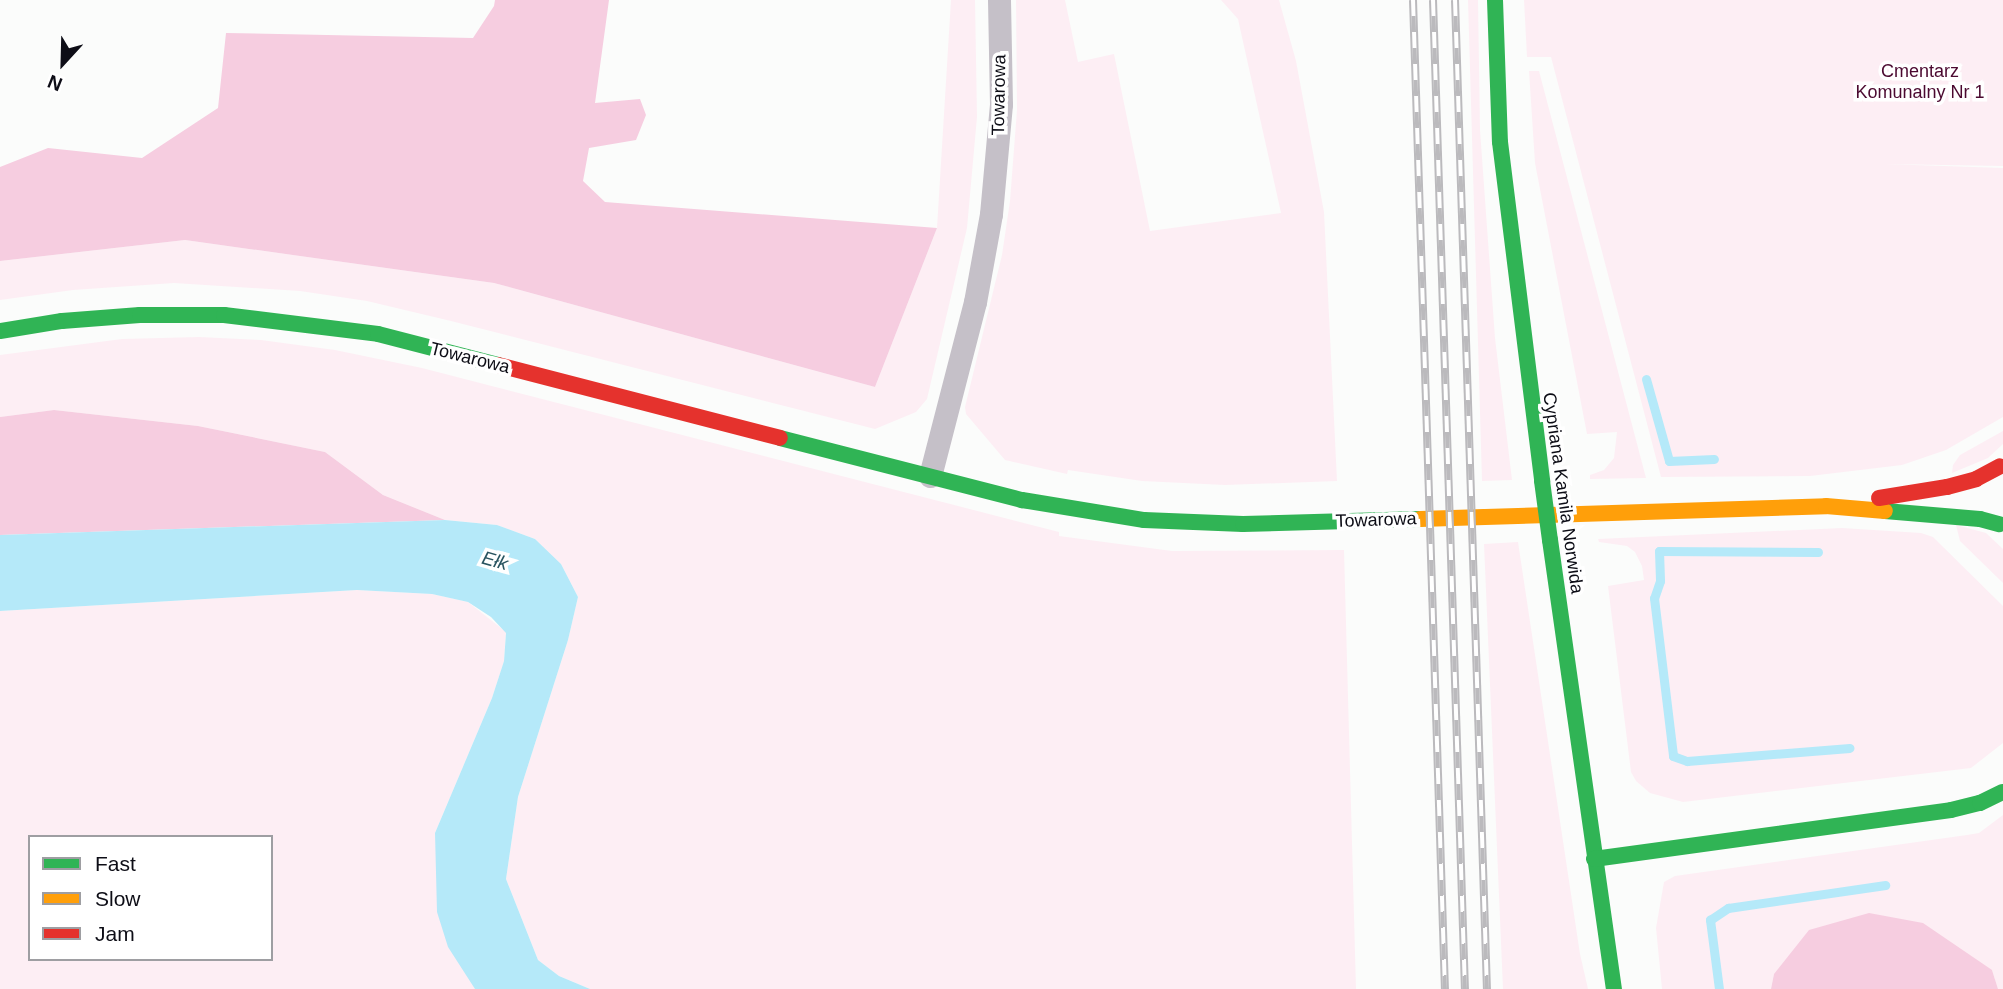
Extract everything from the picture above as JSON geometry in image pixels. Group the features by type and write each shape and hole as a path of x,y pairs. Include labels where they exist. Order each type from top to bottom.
{"street":[{"name":"Towarowa","path":"930,476 975,302 991,214 1001,104 999,0"},
{"name":"Cypriana Kamila Norwida","path":"1495,0 1501,155 1542,481 1614,989"},
{"name":"Towarowa","path":"0,331 62,321 141,315 224,315 378,334 930,476 1068,509 1144,520 1215,524 1826,506 1980,519 2001,528"},
{"name":"Towarowa","path":"1826,506 1947,488 1976,479 2002,464"},
{"path":"1993,485 2002,464"},
{"path":"1993,505 2001,528"},
{"path":"1594,859 1951,810 1980,803 2003,792"}],"green space":[{"path":"951,0 975,0 977,117 967,228 927,399 916,412 875,429 451,321 367,301 300,291 174,283 73,290 0,300 0,261 185,240 494,283 875,387 937,228"},
{"path":"1016,0 1065,0 1078,62 1114,54 1150,231 1281,213 1238,19 1221,0 1279,0 1296,61 1324,212 1337,481 1225,485 1142,481 1068,470 1067,474 1005,460 966,414 965,407 1002,255 1010,201 1017,110"},
{"path":"1468,0 1478,0 1480,130 1495,338 1512,480 1482,481"},
{"name":"Cmentarz Komunalny Nr 1","path":"1524,0 2003,0 2003,166 1884,164 2003,168 2003,417 1946,450 1902,465 1810,476 1661,477 1551,57 1527,57"},
{"path":"1529,71 1539,71 1646,478 1590,479 1590,475 1604,470 1614,458 1617,432 1587,434 1535,163"},
{"path":"199,337 261,340 335,350 422,368 1059,532 1059,536 1172,551 1344,550 1356,989 590,989 559,976 538,960 506,879 518,797 568,640 578,597 561,564 535,539 497,525 445,520 383,495 325,452 198,426 54,410 0,417 0,355 122,339"},
{"path":"2003,431 2003,444 1988,458 1952,473 1953,465 1960,455"},
{"path":"1956,525 1986,533 2003,549 2003,583 1960,541"},
{"path":"1842,528 1921,533 1933,537 2003,606 2003,743 1971,768 1683,802 1650,793 1636,781 1631,772 1608,586 1644,580 1642,566 1635,552 1627,546 1599,542 1598,539"},
{"path":"1518,542 1580,954 1588,989 1503,989 1484,544"},
{"path":"357,590 432,594 468,602 506,632 504,661 492,698 435,833 475,989 0,989 0,611"},
{"path":"2003,815 2003,989 1998,989 1992,970 1774,974 1771,989 1662,989 1656,928 1664,882 1675,876 1979,833"}],"shaded area":[{"path":"495,0 609,0 595,103 640,99 646,115 636,140 589,148 583,181 605,202 937,228 875,387 494,283 185,240 0,261 0,167 48,148 142,158 218,108 226,33 473,38 494,6"},
{"path":"54,410 198,426 325,452 383,495 445,520 0,535 0,417"},
{"path":"1869,913 1923,923 1992,970 1998,989 1771,989 1774,974 1809,930"}],"water":[{"name":"Ełk","path":"445,520 497,525 535,539 561,564 578,597 568,640 518,797 506,879 538,960 559,976 590,989 475,989 448,947 437,912 435,833 492,698 504,661 506,633 491,617 468,602 432,594 357,590 0,611 0,535"}],"waterway":[{"path":"1646,379 1669,461 1714,459"},
{"path":"1818,552 1659,551 1660,581 1654,598 1673,756 1687,761 1849,748"},
{"path":"1719,989 1710,920 1728,908 1885,885"}],"railway":[{"path":"1413,0 1445,989"},
{"path":"1433,0 1465,989"},
{"path":"1455,0 1487,989"}],"traffic: fast":[{"path":"1495,0 1500,142 1542,481"},
{"path":"0,331 62,321 140,315 224,315 378,334 498,365"},
{"path":"780,438 1022,500 1144,520 1243,524 1420,519"},
{"path":"1542,481 1550,540"},
{"path":"1885,511 1980,519 1999,524"},
{"path":"1550,540 1614,989"},
{"path":"1594,859 1951,810 1980,803 2003,792"}],"traffic: slow":[{"path":"1420,519 1826,506 1885,511"}],"traffic: jam":[{"path":"498,365 780,438"},
{"path":"1879,498 1947,487 1976,479 2000,466"}]}
